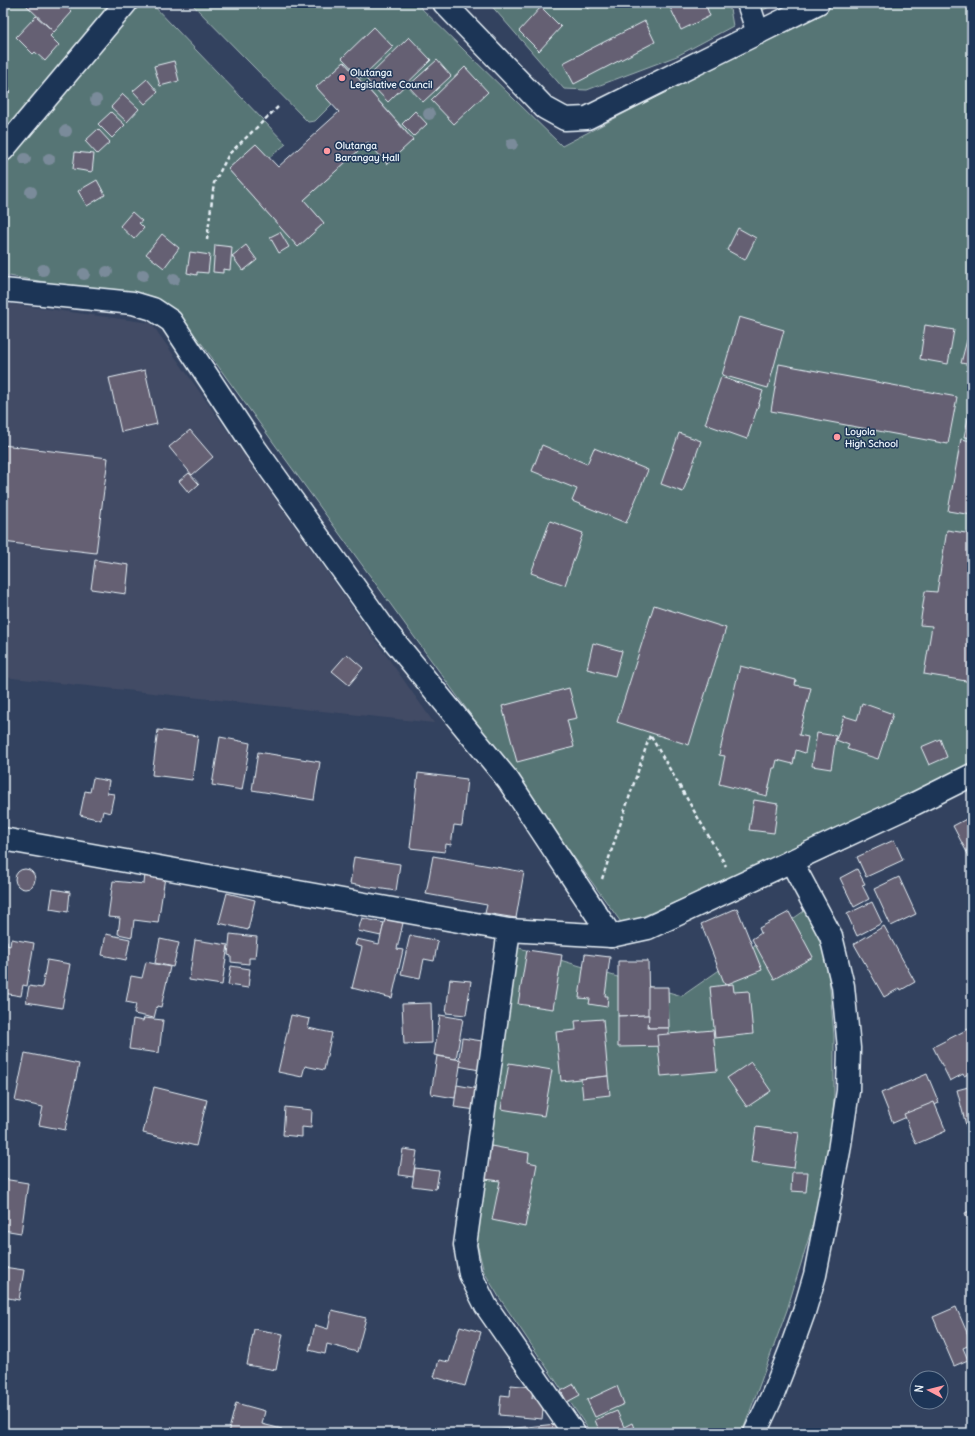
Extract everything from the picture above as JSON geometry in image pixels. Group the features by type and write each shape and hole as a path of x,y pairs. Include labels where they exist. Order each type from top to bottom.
{"street":[{"path":"3,150 126,3"},
{"path":"444,3 545,108 565,119 586,118 818,3"},
{"path":"748,3 758,33"},
{"path":"3,290 133,303 153,309 171,321 264,461 386,631 508,780 611,936"},
{"path":"3,839 509,930 611,936 648,928 914,804 972,775"},
{"path":"755,1433 774,1392 792,1345 815,1275 839,1151 848,1091 849,1048 843,986 831,936 791,861"},
{"path":"509,930 465,1245 470,1274 486,1306 574,1433"}],"path":[{"path":"207,240 214,183 229,154 278,107"},
{"path":"592,908 650,735 738,886"}],"shaded area":[{"path":"3,303 151,323 434,723 3,677"}],"green space":[{"path":"3,3 110,3 3,135"},
{"path":"133,3 151,3 286,144 269,158 256,144 228,169 298,247 324,223 304,200 368,142 387,163 413,139 344,62 317,87 332,104 315,121 308,122 191,3 416,3 562,146 835,3 972,3 972,765 924,793 623,925 202,344 164,302 3,275 3,159"},
{"path":"489,3 729,3 733,26 677,56 587,90 564,89"},
{"path":"759,3 778,3 763,10"},
{"path":"807,909 827,954 834,1036 834,1126 819,1204 787,1310 742,1433 591,1433 499,1297 484,1272 476,1240 516,947 682,996"}],"building":[{"path":"63,3 72,12 54,32 25,4"},
{"path":"582,3 595,3 588,9"},
{"path":"604,3 615,3 609,8"},
{"path":"668,3 705,3 710,16 681,30"},
{"path":"541,7 561,27 539,51 519,31"},
{"path":"36,16 54,32 50,36 59,45 45,61 35,52 33,54 16,37"},
{"path":"645,21 655,42 574,84 563,63"},
{"path":"374,27 393,47 361,78 342,58"},
{"path":"409,37 431,60 388,102 366,79"},
{"path":"437,60 451,76 423,102 408,86"},
{"path":"174,61 179,81 160,86 154,66"},
{"name":"Olutanga Barangay Hall","path":"344,62 413,140 387,164 368,142 304,200 324,223 298,247 228,169 256,144 278,167 339,112 316,87"},
{"path":"465,67 488,92 454,124 431,100"},
{"path":"147,79 158,92 145,104 133,91"},
{"path":"3,83 11,91 3,99"},
{"path":"123,94 139,109 127,122 111,107"},
{"path":"415,111 427,124 414,136 402,124"},
{"path":"111,112 125,125 112,138 98,124"},
{"path":"98,129 110,142 97,154 85,141"},
{"path":"75,152 94,154 92,172 73,169"},
{"path":"97,180 105,195 87,206 78,191"},
{"path":"132,212 142,221 139,223 144,228 134,239 120,226"},
{"path":"738,228 756,238 745,260 727,250"},
{"path":"280,232 289,247 279,253 270,237"},
{"path":"162,234 179,248 164,268 146,254"},
{"path":"215,245 232,247 230,270 223,269 223,273 213,272"},
{"path":"246,245 257,260 243,271 232,256"},
{"path":"190,252 210,255 208,273 197,272 197,275 187,273"},
{"path":"739,317 784,330 768,388 722,375"},
{"path":"925,325 954,330 948,364 920,359"},
{"path":"967,340 972,341 972,365 961,363"},
{"path":"779,364 957,397 948,444 771,411"},
{"path":"145,370 157,424 121,432 109,378"},
{"path":"721,377 763,391 747,439 705,424"},
{"path":"969,414 972,414 972,438 964,437"},
{"path":"190,430 213,457 192,475 169,447"},
{"path":"679,433 701,441 683,492 661,484"},
{"path":"961,439 972,441 972,515 948,511"},
{"path":"3,445 108,458 96,553 3,542"},
{"path":"542,445 587,464 594,448 648,470 626,523 572,501 577,489 532,471"},
{"path":"189,473 199,484 189,493 179,481"},
{"path":"550,521 583,533 565,585 531,573"},
{"path":"947,530 972,534 972,682 924,674 932,626 920,625 925,591 937,592"},
{"path":"95,560 129,565 126,594 91,589"},
{"path":"654,605 726,628 689,745 617,722"},
{"path":"593,643 622,651 615,676 587,669"},
{"path":"347,654 363,668 349,685 332,671"},
{"path":"740,666 796,680 795,685 811,688 799,735 808,737 805,753 796,750 793,764 777,760 775,768 773,768 767,796 719,784 725,756 719,755"},
{"path":"569,688 577,718 567,720 574,747 517,762 502,706"},
{"path":"862,703 893,714 878,759 847,749 849,745 836,740 844,716 857,720"},
{"path":"158,730 198,736 192,780 152,775"},
{"path":"817,733 836,736 831,769 812,766"},
{"path":"220,737 250,743 242,790 212,785"},
{"path":"940,739 947,757 929,765 921,747"},
{"path":"258,752 320,762 314,800 252,790"},
{"path":"418,773 467,779 462,826 454,825 451,845 446,844 445,852 410,848"},
{"path":"93,778 109,781 107,793 114,794 110,813 103,811 101,820 80,815 85,791 90,792"},
{"path":"754,800 778,804 774,833 749,830"},
{"path":"972,816 972,859 971,860 953,826"},
{"path":"894,840 903,860 866,877 857,857"},
{"path":"433,856 524,872 516,918 485,913 487,905 426,894"},
{"path":"354,857 400,864 396,891 350,884"},
{"path":"25,869 32,872 35,879 32,886 25,889 18,886 15,879 18,872"},
{"path":"857,869 865,884 862,885 869,899 854,907 840,878"},
{"path":"145,874 165,877 158,923 134,920 132,937 118,934 120,918 108,917 113,881 144,884"},
{"path":"899,877 916,914 891,926 874,889"},
{"path":"53,889 70,892 68,912 50,909"},
{"path":"227,893 255,900 248,930 219,923"},
{"path":"872,902 882,923 857,936 847,914"},
{"path":"737,908 762,970 725,985 701,924"},
{"path":"789,912 813,957 774,979 752,939 761,933 759,928"},
{"path":"362,918 384,923 381,936 358,931"},
{"path":"385,919 403,923 397,949 403,950 392,998 352,988 362,947 355,945 357,939 379,944"},
{"path":"884,926 915,982 884,997 854,944"},
{"path":"106,934 130,939 126,960 102,955"},
{"path":"230,934 257,937 255,958 249,958 249,964 231,962 231,956 228,955"},
{"path":"410,935 438,941 434,961 424,959 420,978 401,974"},
{"path":"11,939 34,943 27,986 23,985 21,996 3,993 3,940 7,941 7,945 10,946"},
{"path":"160,939 179,943 173,967 155,963"},
{"path":"195,940 228,945 222,985 189,980"},
{"path":"527,950 562,955 553,1009 518,1004"},
{"path":"585,954 610,957 605,996 608,996 607,1007 589,1004 590,999 579,998"},
{"path":"47,960 70,964 62,1008 26,1002 29,986 42,988"},
{"path":"618,961 648,961 649,1015 618,1016"},
{"path":"146,962 170,967 161,1007 157,1006 154,1018 134,1014 136,1004 126,1002 131,976 142,978"},
{"path":"231,966 250,969 248,988 228,985"},
{"path":"450,979 471,981 466,1015 446,1013"},
{"path":"733,984 734,992 749,991 753,1034 715,1038 710,987"},
{"path":"648,987 668,987 669,1028 648,1028"},
{"path":"431,1003 432,1043 404,1044 402,1004"},
{"path":"291,1015 310,1019 308,1028 332,1033 324,1070 305,1066 302,1077 278,1072"},
{"path":"440,1015 463,1019 456,1059 434,1055"},
{"path":"649,1015 648,1028 669,1028 669,1046 618,1047 618,1016"},
{"path":"144,1018 163,1020 159,1053 129,1049 133,1019 143,1021"},
{"path":"603,1019 608,1076 561,1081 556,1032 576,1030 575,1021"},
{"path":"972,1027 972,1072 964,1076 963,1074 950,1081 933,1047"},
{"path":"713,1030 717,1071 661,1076 657,1035"},
{"path":"462,1038 489,1042 485,1071 458,1066"},
{"path":"25,1053 79,1064 65,1130 39,1125 43,1107 15,1101"},
{"path":"437,1056 461,1060 455,1098 431,1094"},
{"path":"751,1062 771,1091 747,1107 727,1078"},
{"path":"509,1063 552,1070 544,1116 501,1109"},
{"path":"927,1074 939,1103 893,1123 881,1093"},
{"path":"608,1076 610,1095 583,1098 581,1079"},
{"path":"457,1085 479,1089 476,1110 454,1107"},
{"path":"972,1086 972,1136 969,1137 957,1090"},
{"path":"154,1087 207,1100 196,1146 143,1133"},
{"path":"934,1102 946,1131 916,1144 904,1114"},
{"path":"285,1107 312,1110 311,1128 302,1127 302,1137 283,1135"},
{"path":"756,1127 799,1133 794,1168 751,1162"},
{"path":"491,1146 529,1153 528,1162 537,1164 525,1227 492,1220 500,1181 485,1179"},
{"path":"403,1149 417,1151 413,1177 399,1175"},
{"path":"415,1168 439,1171 436,1189 412,1186"},
{"path":"792,1172 808,1172 806,1192 791,1191"},
{"path":"3,1179 28,1183 21,1233 3,1230"},
{"path":"972,1210 972,1229 965,1213"},
{"path":"3,1267 24,1270 19,1300 3,1297"},
{"path":"956,1307 972,1344 963,1348 968,1360 954,1366 933,1317"},
{"path":"332,1310 366,1318 357,1352 327,1344 325,1354 309,1350 315,1325 328,1329"},
{"path":"460,1326 481,1332 465,1386 434,1377 439,1360 449,1362"},
{"path":"254,1329 283,1334 276,1370 247,1365"},
{"path":"574,1384 580,1395 567,1402 561,1391"},
{"path":"511,1385 533,1387 532,1398 544,1399 542,1419 499,1415 501,1395 510,1396"},
{"path":"617,1386 624,1404 595,1417 587,1400"},
{"path":"236,1403 265,1411 262,1424 282,1429 281,1433 228,1433"},
{"path":"617,1411 624,1427 632,1423 636,1433 597,1433 596,1431 599,1430 595,1420"},
{"path":"557,1424 558,1433 485,1433 485,1431"}],"place":[{"name":"Olutanga Legislative Council","path":"342,78"},
{"name":"Olutanga Barangay Hall","path":"327,151"},
{"name":"Loyola High School","path":"837,437"}]}
